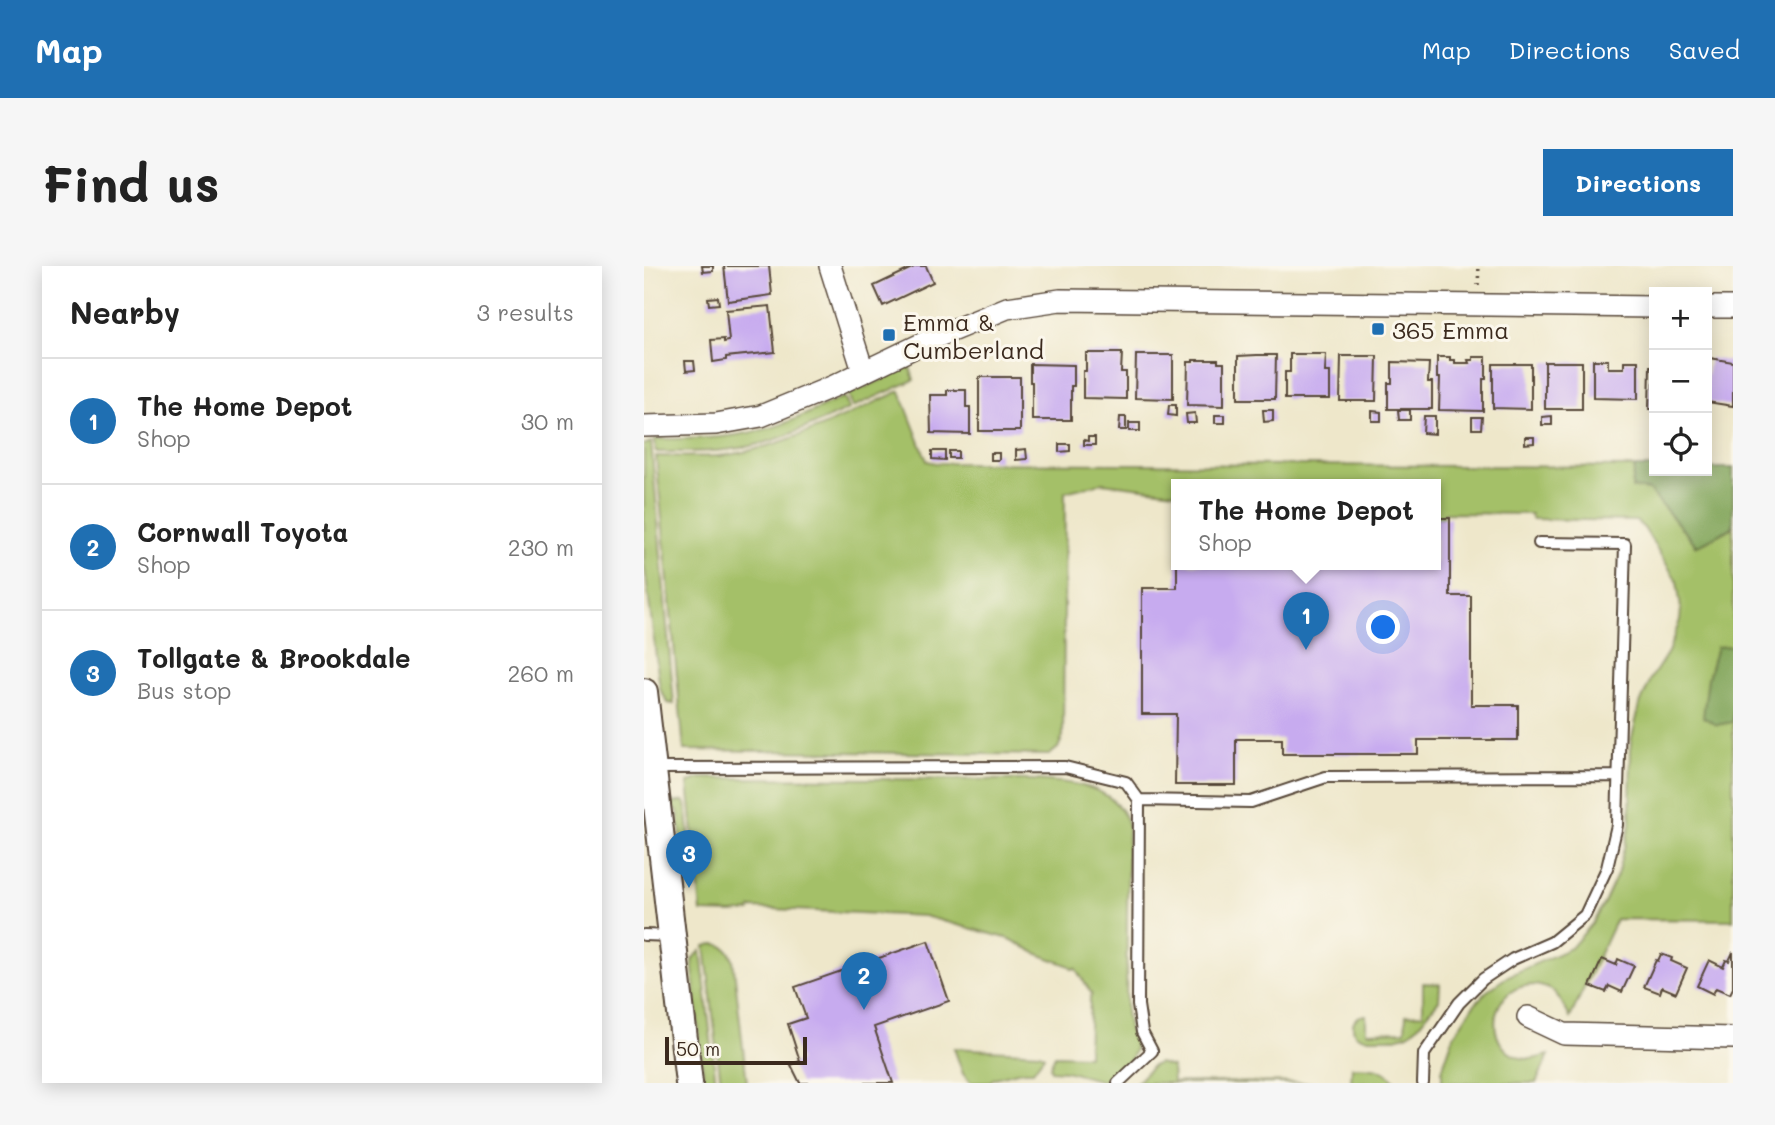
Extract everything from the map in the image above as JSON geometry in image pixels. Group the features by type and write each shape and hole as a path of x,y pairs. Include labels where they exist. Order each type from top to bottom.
{"street":[{"path":"830,266 863,371"},
{"path":"644,426 716,424 761,416 1006,308 1060,300 1649,307"},
{"path":"1712,307 1733,307"},
{"path":"644,692 648,768 672,936 688,1083"},
{"path":"1528,1017 1564,1034 1733,1038"}],"lane":[{"path":"1423,1083 1424,1054 1459,1003 1483,979 1513,959 1552,942 1585,915 1607,868 1617,825 1625,544 1539,543"},
{"path":"648,768 1065,767 1126,782 1139,800 1138,1005 1142,1032 1152,1051 1118,1083"},
{"path":"1139,800 1251,802 1326,777 1617,776"},
{"path":"644,935 672,936"}],"green space":[{"path":"910,367 914,380 853,407 848,395"},
{"path":"900,391 927,461 936,463 1635,467 1632,487 1649,489 1697,546 1733,525 1733,646 1717,647 1733,660 1733,920 1616,919 1570,1018 1554,992 1534,985 1515,989 1504,998 1498,1009 1495,1022 1503,1047 1513,1055 1527,1059 1549,1055 1536,1083 1442,1083 1442,1070 1454,1035 1473,1006 1486,992 1508,976 1571,948 1592,924 1605,901 1617,875 1630,825 1631,741 1640,704 1652,677 1668,652 1680,620 1681,609 1677,581 1644,528 1636,521 1532,519 1531,514 1444,513 1441,518 1441,479 1171,479 1171,491 1102,483 1065,492 1063,736 1058,748 1049,755 684,750 656,456 727,455 772,445"},
{"path":"844,397 849,409 764,443 724,450 656,452 655,439 694,439 745,434 791,421"},
{"path":"651,442 674,704 668,703 660,689 644,561 644,445"},
{"path":"1635,467 1649,467 1649,476 1712,476 1712,468 1733,468 1733,525 1697,546 1649,490 1632,488"},
{"path":"1733,646 1733,722 1717,725 1703,717 1708,678 1717,647"},
{"path":"700,778 1036,780 1078,785 1104,794 1122,812 1128,826 1126,1012 1135,1049 1130,1061 1102,1081 1066,1071 1051,1070 1055,1055 1088,1056 1092,994 1075,968 1038,954 1010,939 924,916 751,908 750,911 732,913 701,912 688,783"},
{"path":"683,801 686,804 694,880 685,877 678,811 672,807 672,803"},
{"path":"713,944 726,948 733,959 747,1083 721,1083 705,946"},
{"path":"701,951 716,1083 704,1083 692,959"},
{"path":"1423,983 1440,984 1439,1000 1408,1034 1396,1038 1364,1038 1355,1034 1354,1021 1366,1015 1366,1032 1405,1031 1406,1015 1423,1014"},
{"path":"954,1048 1040,1053 1044,1056 1033,1071 1021,1071 987,1083 971,1083 963,1074"},
{"path":"1159,1063 1172,1067 1173,1082 1351,1083 1136,1083 1152,1066"},
{"path":"1352,1067 1382,1071 1396,1083 1351,1083"}],"building":[{"path":"702,266 713,266 713,271 703,272"},
{"path":"724,266 769,266 772,295 728,301"},
{"path":"916,266 926,266 933,282 883,306 874,286"},
{"path":"718,297 719,304 709,305 708,298"},
{"path":"770,306 775,352 726,357 726,360 713,362 711,340 729,341 726,310"},
{"path":"1086,353 1122,353 1121,372 1126,372 1126,399 1083,398"},
{"path":"1290,354 1326,354 1325,372 1330,372 1330,399 1285,399 1285,372 1290,372"},
{"path":"1136,355 1173,355 1173,399 1135,398"},
{"path":"1276,355 1275,399 1238,399 1238,356"},
{"path":"1341,356 1377,356 1376,401 1340,401"},
{"path":"1437,357 1450,357 1455,363 1469,363 1468,360 1473,360 1473,357 1486,357 1483,411 1439,410 1440,378 1437,378"},
{"path":"1712,358 1733,362 1733,406 1712,403"},
{"path":"1218,360 1218,363 1224,363 1224,406 1187,405 1188,362"},
{"path":"1593,360 1608,360 1608,368 1624,368 1624,361 1638,361 1638,399 1593,398"},
{"path":"685,361 694,361 695,370 686,371"},
{"path":"1392,362 1429,363 1428,382 1432,382 1432,409 1388,409 1388,383 1392,383"},
{"path":"1545,362 1582,362 1582,409 1545,409"},
{"path":"1030,364 1074,365 1071,420 1032,420"},
{"path":"1493,364 1531,364 1531,409 1493,408"},
{"path":"979,377 1020,377 1020,431 979,431"},
{"path":"947,390 966,390 966,407 970,407 970,434 931,433 930,395 947,395"},
{"path":"1169,405 1176,405 1176,416 1168,415"},
{"path":"1263,410 1273,410 1273,421 1264,422"},
{"path":"1398,410 1410,410 1410,420 1399,420"},
{"path":"1372,411 1381,412 1381,421 1372,421"},
{"path":"1195,413 1196,423 1187,423 1186,414"},
{"path":"1215,415 1225,415 1225,423 1215,423"},
{"path":"1424,416 1435,416 1435,434 1423,433"},
{"path":"1552,416 1552,425 1542,425 1542,417"},
{"path":"1120,417 1126,417 1126,430 1119,430"},
{"path":"1472,417 1482,417 1481,429 1472,429"},
{"path":"1129,423 1140,423 1140,431 1129,431"},
{"path":"1088,437 1095,437 1095,445 1084,445 1084,440 1088,441"},
{"path":"1525,437 1534,437 1534,443 1525,444"},
{"path":"1059,444 1070,444 1070,451 1059,452"},
{"path":"1026,449 1027,459 1016,460 1016,450"},
{"path":"932,451 945,451 945,460 932,459"},
{"path":"949,451 958,451 958,458 949,458"},
{"path":"991,453 999,453 999,460 991,460"},
{"path":"1441,518 1450,518 1450,596 1471,596 1471,705 1518,705 1518,740 1418,740 1418,754 1282,754 1282,739 1236,739 1236,785 1175,785 1176,714 1142,714 1142,588 1177,588 1177,570 1441,570"},
{"path":"928,941 949,1001 874,1027 893,1083 800,1083 791,1065 800,1061 788,1024 806,1018 795,987"},
{"path":"1733,952 1733,988 1730,994 1716,988 1713,994 1697,986 1709,960 1723,967"},
{"path":"1661,954 1687,968 1676,993 1662,987 1660,993 1644,987"},
{"path":"1602,959 1616,965 1618,959 1634,966 1622,992 1609,986 1606,992 1590,986"}],"place":[{"name":"365 Emma","path":"1378,329"},
{"name":"Emma & Cumberland","path":"889,335"},
{"name":"The Home Depot","path":"1306,650"},
{"name":"Tollgate & Brookdale","path":"689,888"},
{"name":"Cornwall Toyota","path":"864,1010"}]}
